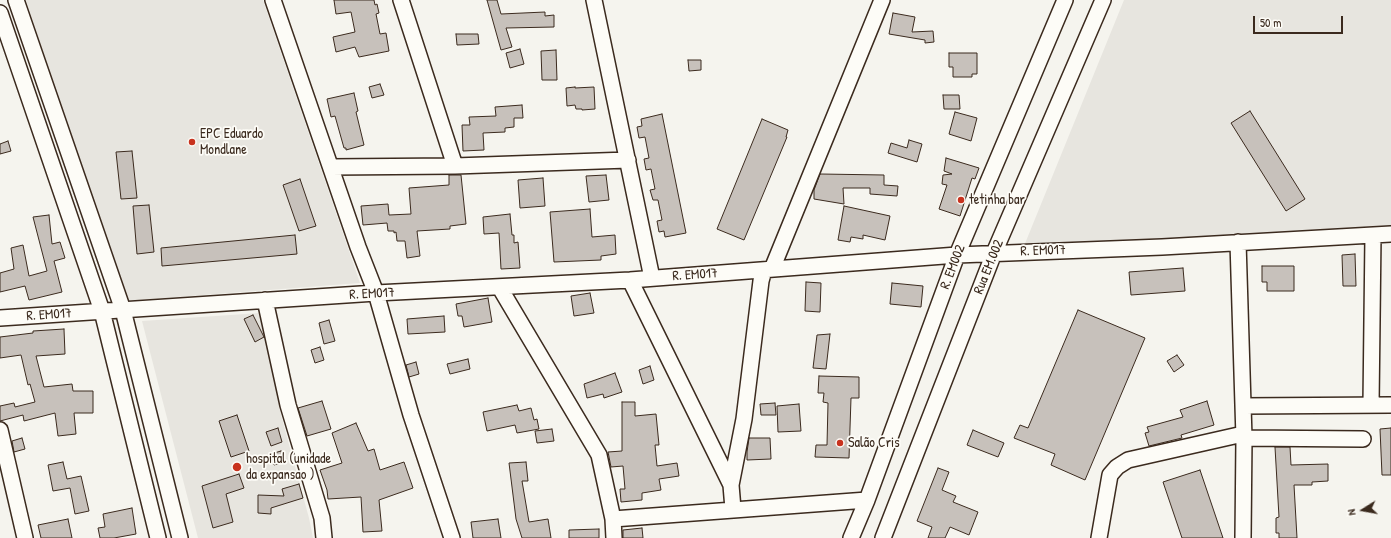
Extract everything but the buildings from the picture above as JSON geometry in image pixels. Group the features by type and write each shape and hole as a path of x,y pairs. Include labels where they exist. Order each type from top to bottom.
{"street":[{"path":"16,0 123,310 180,538"},
{"path":"273,0 376,293 411,415 452,538"},
{"path":"401,0 455,166"},
{"path":"594,0 652,278"},
{"path":"732,509 732,485 744,419 761,281 768,269 882,0"},
{"name":"R. EM002","path":"851,538 867,500 957,255 1065,0"},
{"name":"Rua EM.002","path":"883,538 994,253 1103,0"},
{"path":"0,13 102,311 158,538"},
{"path":"331,167 455,166 628,160"},
{"name":"R. EM017","path":"0,318 376,293 500,288 630,280 768,269 844,265 957,255 1162,247 1391,234"},
{"path":"1371,405 1373,235"},
{"path":"1238,242 1244,436 1243,538"},
{"path":"630,280 732,485"},
{"path":"500,288 599,455 613,519 614,538"},
{"path":"265,300 288,405 322,518 324,538"},
{"path":"1242,406 1391,405"},
{"path":"0,430 25,538"},
{"path":"1099,538 1110,475 1117,466 1128,460 1244,436 1363,439"},
{"path":"613,519 867,500"}],"shaded area":[{"name":"EPC Eduardo Mondlane","path":"26,0 263,0 360,283 125,301"},
{"path":"1124,0 1391,0 1391,226 1024,246"},
{"name":"hospital (unidade da expansao )","path":"260,313 281,415 313,538 198,538 142,321"}],"place":[{"name":"EPC Eduardo Mondlane","path":"192,142"},
{"name":"tetinha bar","path":"961,200"},
{"name":"Salão Cris","path":"840,443"},
{"name":"hospital (unidade da expansao )","path":"237,467"}]}
